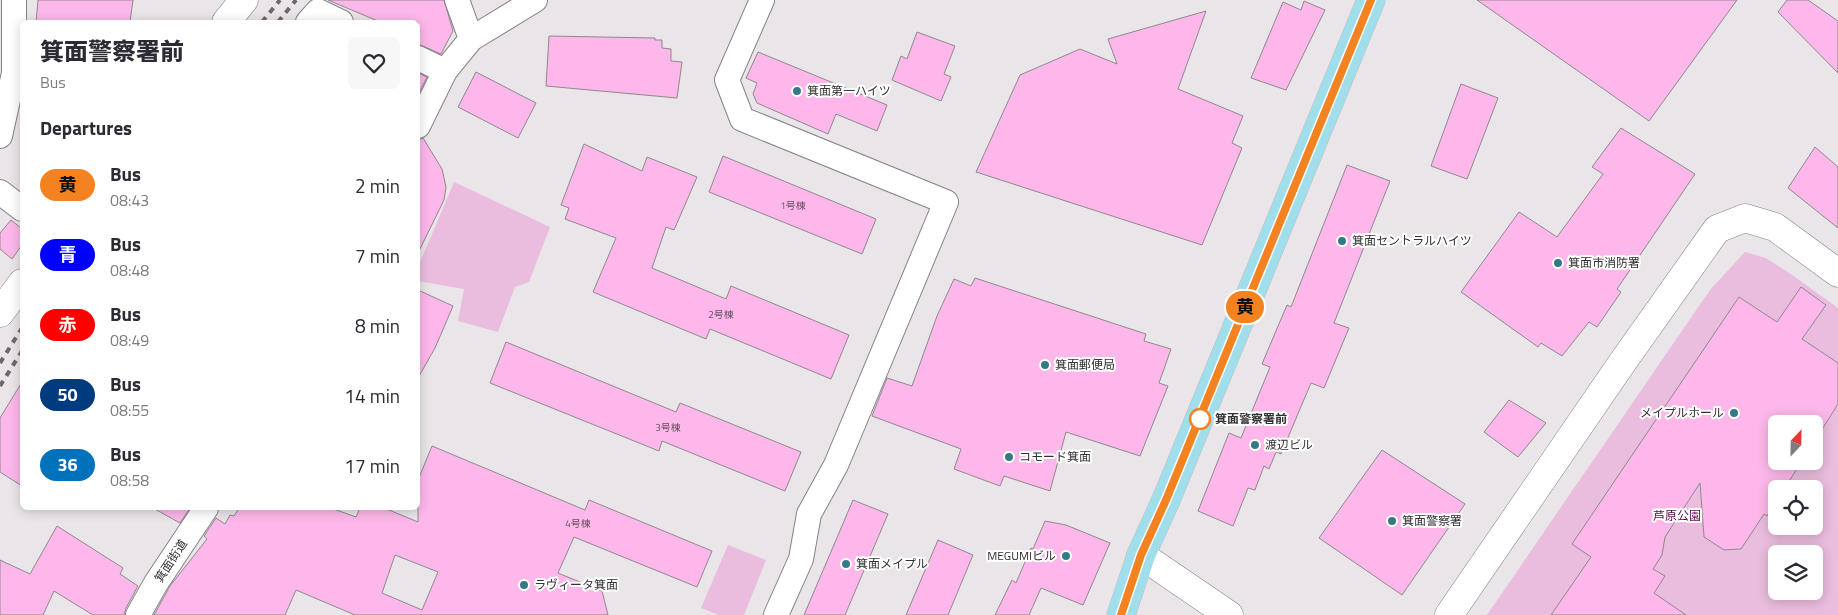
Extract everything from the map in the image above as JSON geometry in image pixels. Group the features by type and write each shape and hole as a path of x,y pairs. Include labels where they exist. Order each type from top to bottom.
{"main road":[{"path":"1121,615 1141,555 1166,500 1371,0"}],"street":[{"path":"0,136 14,73 14,0"},
{"path":"228,20 244,0"},
{"path":"457,0 471,39"},
{"path":"420,122 445,71 471,39 535,0"},
{"path":"762,0 727,80 742,119 946,202 836,465 809,514 801,558 776,615"},
{"path":"310,20 318,11 338,20"},
{"path":"420,59 445,71"},
{"path":"0,192 20,207"},
{"path":"1449,615 1622,363 1717,229 1745,218 1775,227 1838,273"},
{"path":"0,313 20,286"},
{"name":"箕面街道","path":"138,615 156,583 205,510"},
{"path":"1141,555 1229,615"}],"green space":[{"path":"454,182 550,227 529,282 515,287 498,332 458,321 464,289 420,281 420,262"},
{"name":"芦原公園","path":"1745,252 1766,258 1838,308 1838,615 1487,615 1710,290"},
{"path":"728,545 766,560 744,615 719,615 701,608"}],"building":[{"path":"38,0 133,0 130,20 36,20"},
{"path":"328,0 444,0 453,31 441,54 420,45 420,20 375,20"},
{"path":"1477,0 1737,0 1649,121"},
{"path":"1787,0 1808,0 1838,21 1838,73 1778,12"},
{"path":"1304,1 1325,10 1286,90 1251,78 1283,2 1301,10"},
{"path":"1206,11 1178,89 1243,116 1232,143 1242,148 1202,245 976,172 1020,75 1080,49 1117,64 1108,39"},
{"path":"917,32 955,46 944,74 951,77 941,101 892,80 901,56 907,59"},
{"path":"549,36 655,38 655,40 662,40 662,48 671,49 671,61 682,62 677,98 546,86"},
{"name":"箕面第一ハイツ","path":"758,52 887,105 877,131 836,114 828,134 757,103 753,94 757,83 746,78"},
{"path":"476,72 536,103 518,138 458,107"},
{"path":"420,74 427,77 420,91"},
{"path":"1461,84 1498,98 1467,179 1431,166"},
{"name":"箕面市消防署","path":"1621,128 1695,174 1617,289 1621,292 1597,327 1589,322 1562,356 1541,343 1538,347 1461,292 1519,212 1557,237 1603,174 1592,167"},
{"path":"423,138 442,169 446,187 444,200 420,249 420,139"},
{"path":"584,144 642,171 647,157 697,177 674,230 666,227 652,268 726,299 731,286 849,335 831,379 710,329 706,339 593,292 616,238 565,219 569,208 561,205"},
{"path":"1815,147 1838,167 1838,228 1788,188"},
{"path":"723,156 876,219 862,254 709,192"},
{"path":"1347,165 1390,181 1334,323 1349,328 1324,388 1311,383 1281,454 1276,452 1269,469 1264,466 1255,490 1248,488 1233,526 1198,511 1229,433 1241,438 1270,367 1262,364 1287,305 1291,307"},
{"path":"11,220 20,227 20,248 12,259 0,249 0,233"},
{"path":"975,278 1146,334 1144,341 1171,349 1159,383 1168,386 1140,456 1066,432 1050,491 1004,476 1000,486 954,469 961,449 872,416 887,378 912,386 937,316 954,279 971,286"},
{"path":"1801,287 1826,305 1802,339 1838,363 1838,404 1823,428 1823,415 1768,415 1768,470 1796,470 1790,480 1768,480 1767,516 1764,514 1741,549 1724,550 1704,537 1700,483 1665,537 1662,555 1653,569 1665,576 1654,593 1686,615 1551,615 1591,557 1572,544 1739,297 1777,322"},
{"path":"420,291 453,306 435,348 420,374"},
{"path":"506,342 676,412 680,403 801,452 785,491 662,441 659,451 490,383"},
{"path":"20,385 20,485 0,472 0,418"},
{"path":"1509,400 1546,423 1518,457 1484,432"},
{"path":"432,446 585,510 589,500 712,551 697,587 574,537 558,573 602,591 608,615 355,615 296,590 285,615 154,615 170,586 207,539 204,536 216,518 225,524 230,515 234,516 238,510 337,510 356,517 359,510 389,510 418,522 420,475","holes":["395,555 438,572 422,610 382,593"]},
{"name":"箕面警察署","path":"1382,450 1465,504 1402,595 1319,538"},
{"name":"箕面メイプル","path":"853,500 888,514 845,615 804,615"},
{"path":"157,510 189,510 180,523"},
{"name":"MEGUMIビル","path":"1045,521 1066,525 1110,543 1083,605 1041,588 1029,615 995,615 1012,580 1016,583"},
{"path":"57,526 123,568 120,574 138,586 124,615 93,615 54,591 43,615 0,615 0,560 30,574"},
{"path":"938,540 973,555 948,615 906,615"}],"railway":[{"path":"264,20 280,0"},
{"path":"280,20 296,0"},
{"path":"0,363 20,331"},
{"path":"0,386 20,354"}],"bus line":[{"name":"黄","path":"1121,615 1141,555 1166,500 1371,0"}],"place":[{"name":"箕面第一ハイツ","path":"797,91"},
{"name":"箕面セントラルハイツ","path":"1342,241"},
{"name":"箕面市消防署","path":"1558,263"},
{"name":"箕面郵便局","path":"1045,365"},
{"name":"メイプルホール","path":"1734,413"},
{"name":"箕面警察署前","path":"1200,419"},
{"name":"渡辺ビル","path":"1255,445"},
{"name":"コモード箕面","path":"1009,457"},
{"name":"箕面警察署","path":"1392,521"},
{"name":"MEGUMIビル","path":"1066,556"},
{"name":"箕面メイプル","path":"846,564"},
{"name":"ラヴィータ箕面","path":"524,585"}]}
